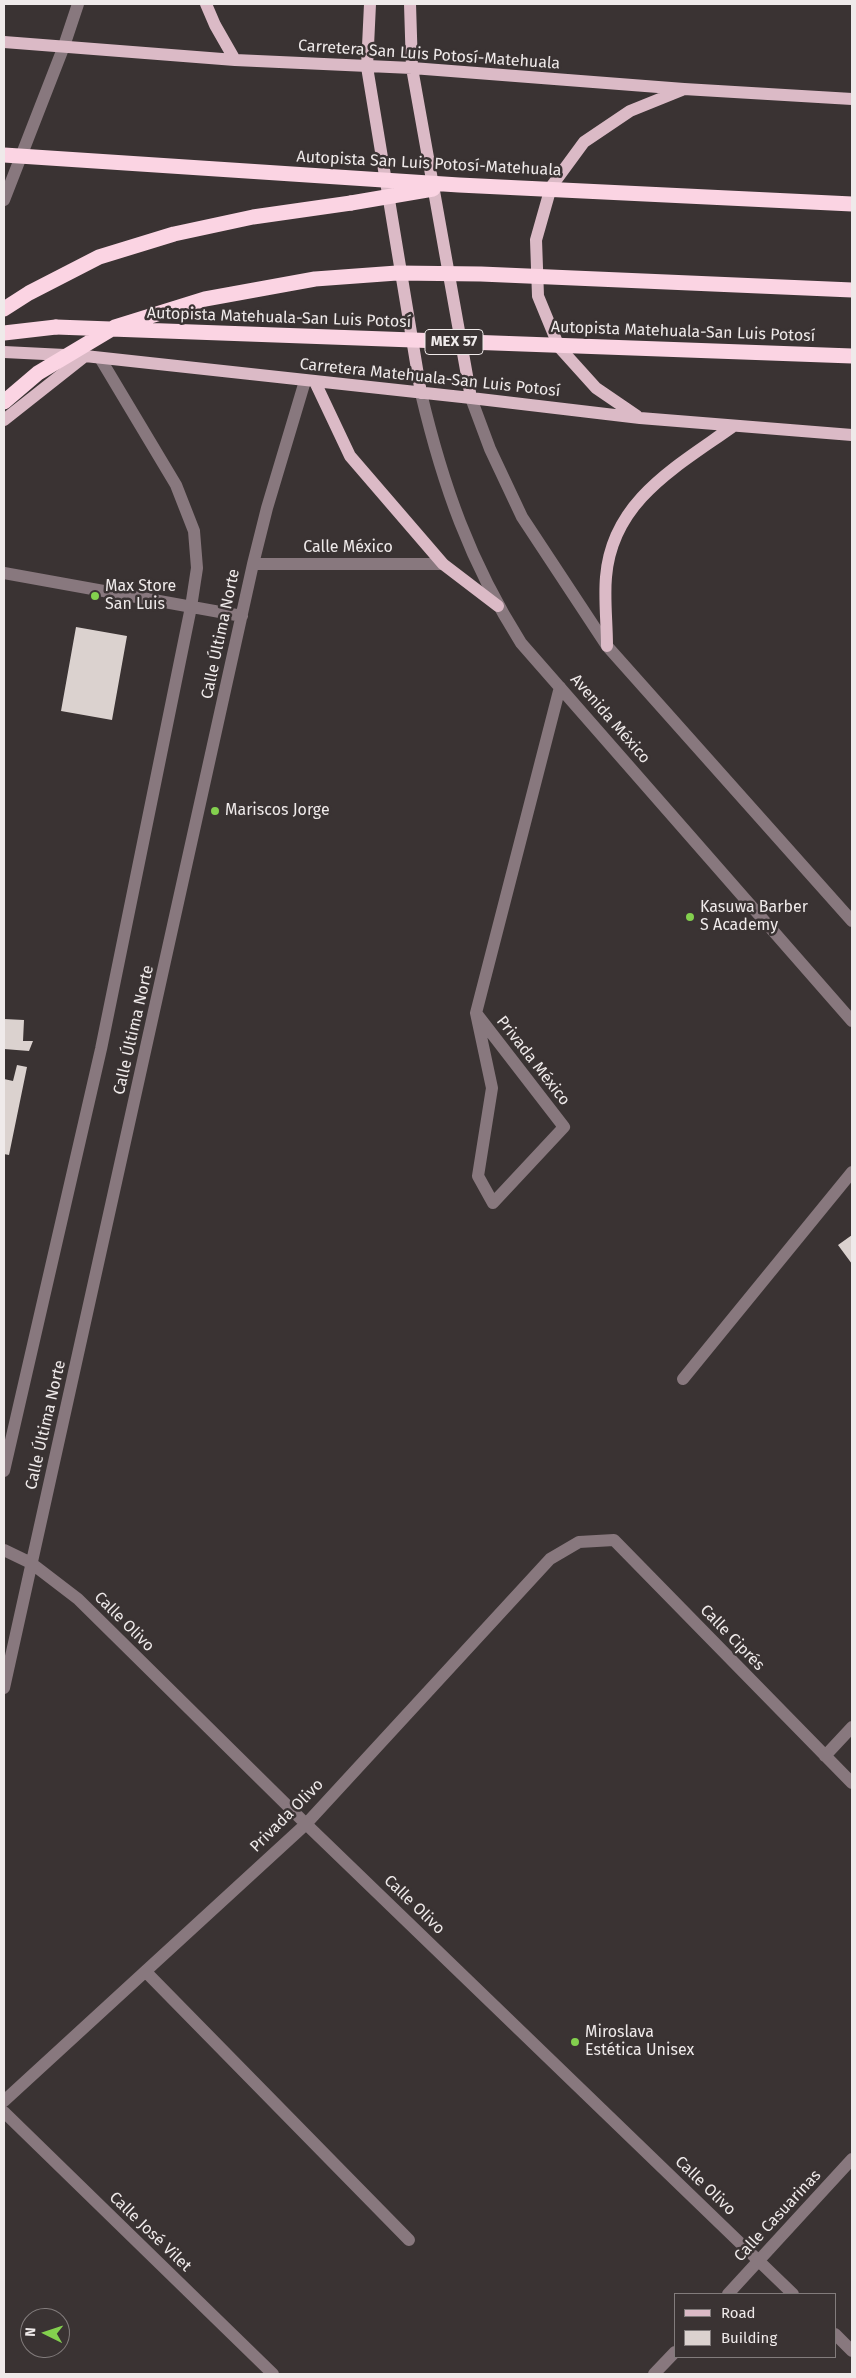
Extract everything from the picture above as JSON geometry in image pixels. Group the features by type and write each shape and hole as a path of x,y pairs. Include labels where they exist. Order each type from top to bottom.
{"highway":[{"name":"Autopista San Luis Potosí-Matehuala","path":"4,155 459,184 852,204"},
{"path":"4,308 99,257 174,234 253,217 351,203 459,184"},
{"path":"4,402 38,373 115,327 205,298 314,279 397,273 481,274 852,290"},
{"name":"Autopista Matehuala-San Luis Potosí","path":"4,324 852,356"},
{"path":"4,333 56,327"}],"main road":[{"path":"206,4 214,25 235,60"},
{"path":"370,4 367,66 421,393"},
{"path":"410,4 412,68 472,398"},
{"name":"Carretera San Luis Potosí-Matehuala","path":"4,42 235,60 412,68 684,89 852,99"},
{"path":"640,418 596,388 559,347 538,296 536,240 551,187 584,142 630,111 684,89"},
{"name":"Carretera Matehuala-San Luis Potosí","path":"4,352 85,356 640,418 732,427 852,435"},
{"path":"4,420 85,356"},
{"path":"310,382 350,456 443,564 498,606"},
{"path":"608,646 606,577 610,550 622,520 644,494 657,483 732,427"}],"street":[{"path":"4,200 64,46 78,4"},
{"name":"Calle Última Norte","path":"4,1471 101,1049 191,607 197,568 194,531 176,485 100,358"},
{"name":"Calle Última Norte","path":"4,1688 253,564 267,508 310,382"},
{"name":"Avenida México","path":"421,393 435,451 452,504 475,560 498,606 521,642 852,1021"},
{"path":"472,398 490,449 522,517 608,646 852,921"},
{"name":"Calle México","path":"253,564 443,564"},
{"path":"4,573 242,616"},
{"name":"Privada México","path":"476,1013 564,1127 494,1203 478,1176 492,1088 476,1013 560,687"},
{"path":"683,1379 852,1172"},
{"name":"Calle Ciprés","path":"579,1542 614,1540 852,1783"},
{"name":"Privada Olivo","path":"4,2101 306,1824 550,1559 579,1542"},
{"name":"Calle Olivo","path":"4,1550 31,1563 78,1599 306,1824 792,2293"},
{"path":"825,1756 852,1727"},
{"path":"146,1972 409,2240"},
{"name":"Calle José Vilet","path":"4,2112 273,2374"},
{"name":"Calle Casuarinas","path":"729,2293 852,2159"},
{"path":"836,2335 852,2351"},
{"path":"654,2374 674,2353"}],"building":[{"path":"76,627 127,636 112,720 61,711"},
{"path":"4,1019 24,1020 23,1041 33,1041 29,1051 4,1049"},
{"path":"17,1065 27,1067 9,1155 4,1154 4,1079 13,1081"},
{"path":"852,1235 852,1264 838,1245"}],"place":[{"name":"Max Store San Luis","path":"95,596"},
{"name":"Mariscos Jorge","path":"215,811"},
{"name":"Kasuwa Barber S Academy","path":"690,917"},
{"name":"Miroslava Estética Unisex","path":"575,2042"}]}
